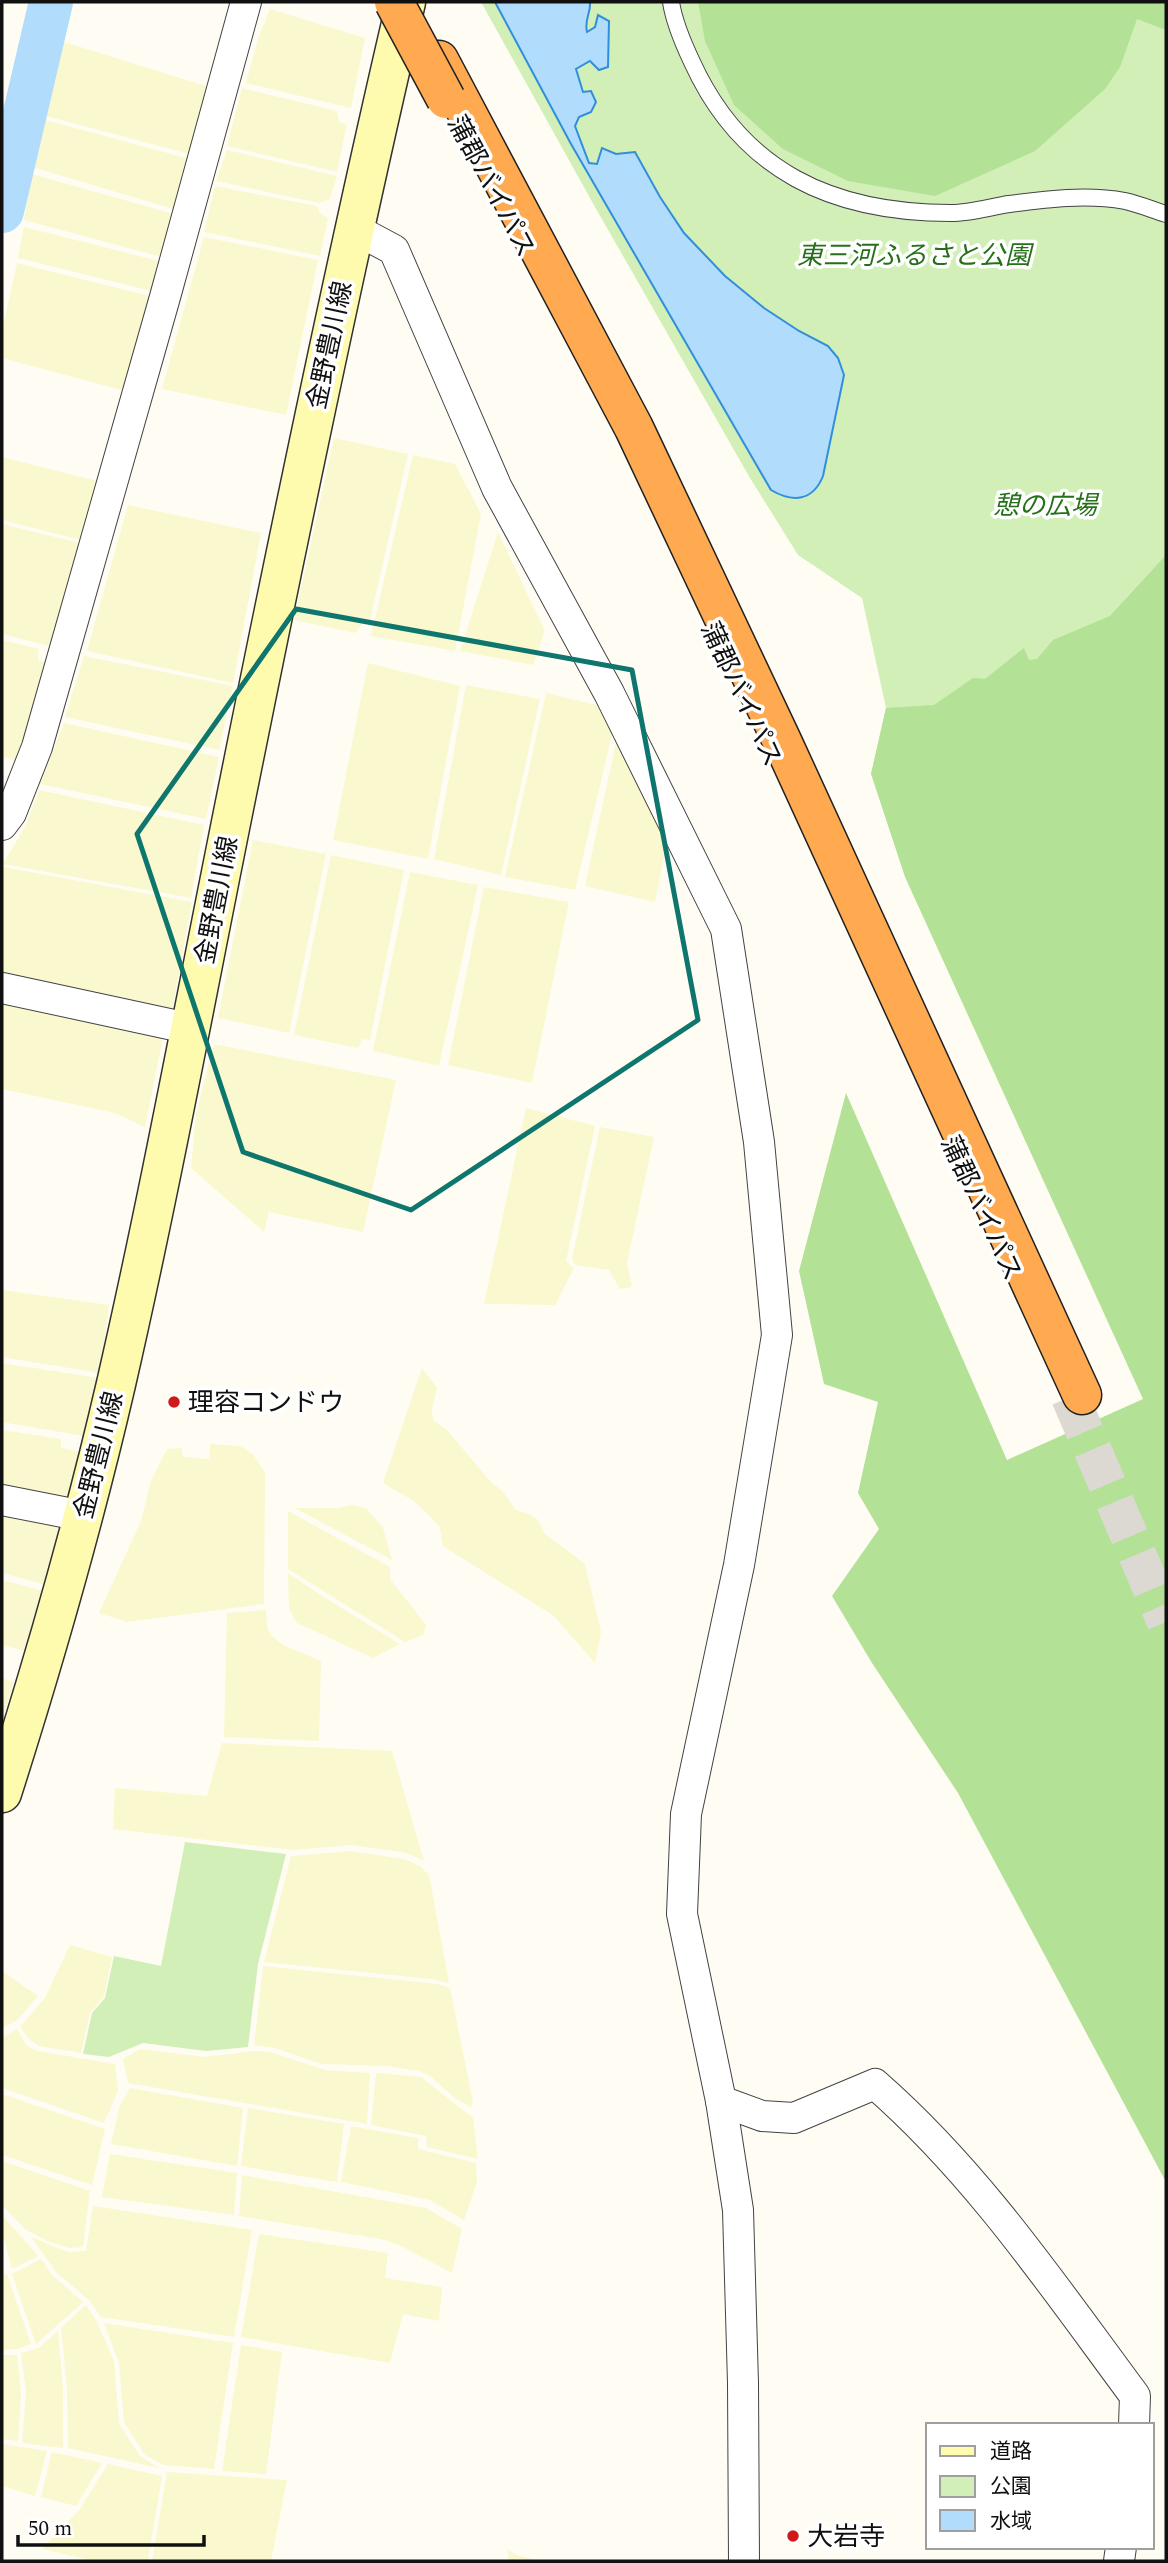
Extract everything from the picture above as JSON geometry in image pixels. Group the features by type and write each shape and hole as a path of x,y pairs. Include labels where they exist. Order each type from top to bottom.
{"highway":[{"name":"蒲郡バイパス","path":"394,2 452,97"},
{"name":"蒲郡バイパス","path":"406,2 640,478 1076,1396"}],"main road":[{"name":"金野豊川線","path":"2,1793 29,1709 83,1516 116,1384 192,1029 239,781 353,228 406,2"}],"street":[{"path":"2,825 11,813 37,747 246,2"},
{"path":"353,228 394,250 497,488 609,693 726,929 759,1142 777,1335 739,1565 687,1814 682,1914 721,2101 738,2210 744,2561"},
{"path":"2,988 192,1029"},
{"path":"2,1500 83,1516"},
{"path":"721,2101 762,2116 794,2118 875,2084 905,2110 1006,2221 1135,2396 1134,2423"}],"lane":[{"path":"671,2 687,51 705,91 731,128 753,148 807,184 843,199 896,210 954,213 1080,197 1125,201 1166,214"}],"highlighted area":[{"path":"296,609 632,670 698,1020 411,1210 243,1152 137,834"}],"green space":[{"name":"東三河ふるさと公園","path":"481,2 1166,2 1166,1276 871,774 886,708 862,598 798,555 750,478"},
{"path":"698,2 1166,2 1166,30 1137,19 1120,67 1105,89 1035,151 935,196 848,181 783,149 734,105 705,41"},
{"path":"270,9 365,38 351,108 246,83 258,39"},
{"path":"61,41 209,87 193,155 46,116"},
{"path":"242,88 337,111 339,122 347,124 337,172 227,146"},
{"path":"42,119 193,160 177,210 32,167"},
{"path":"227,150 337,176 330,199 319,203 216,181"},
{"path":"32,174 174,214 162,257 24,220"},
{"path":"215,186 317,206 320,213 328,218 320,256 204,232"},
{"path":"24,227 159,261 151,291 18,258"},
{"path":"204,237 318,260 286,415 162,389"},
{"path":"17,263 150,296 125,391 2,358 2,331"},
{"path":"334,438 408,454 369,624 362,624 355,633 294,620"},
{"path":"413,455 455,464 481,514 455,651 371,636"},
{"path":"2,457 101,482 85,541 2,520"},
{"path":"128,505 261,533 233,683 87,651"},
{"path":"2,524 84,544 53,647 2,634"},
{"path":"498,532 545,631 533,665 460,651"},
{"path":"1166,555 1166,2182 958,1793 872,1663 832,1596 879,1529 858,1493 878,1402 824,1384 799,1271 846,1093 1007,1460 1143,1399 905,877 871,774 886,708 934,705 973,678 985,679 1024,648 1029,660 1037,659 1053,640 1110,616"},
{"path":"2,640 39,649 38,660 50,664 22,761 2,757"},
{"path":"84,656 233,686 219,750 65,717"},
{"path":"368,663 460,686 428,859 333,840"},
{"path":"466,685 540,699 501,875 434,859"},
{"path":"546,693 618,710 575,890 505,877"},
{"path":"623,710 669,831 655,902 585,886"},
{"path":"64,723 219,757 206,819 40,784"},
{"path":"39,790 204,825 191,898 3,864 25,827"},
{"path":"253,840 326,854 289,1033 218,1018"},
{"path":"331,855 404,870 370,1040 362,1039 358,1048 294,1035"},
{"path":"3,867 192,902 172,1011 2,975"},
{"path":"410,872 478,885 439,1066 373,1051"},
{"path":"484,887 569,902 532,1083 448,1065"},
{"path":"2,1000 164,1032 145,1127 115,1113 2,1089"},
{"path":"214,1044 396,1080 363,1232 269,1212 264,1232 191,1168 196,1113"},
{"path":"526,1108 595,1126 566,1261 574,1268 555,1305 484,1304"},
{"path":"600,1127 654,1137 627,1263 632,1287 620,1289 609,1270 575,1265 572,1259"},
{"path":"2,1290 109,1305 100,1373 2,1357"},
{"path":"2,1363 98,1378 84,1436 2,1422"},
{"path":"422,1368 437,1388 432,1410 433,1420 447,1430 516,1510 537,1519 545,1534 585,1564 601,1632 595,1663 554,1616 443,1546 440,1528 429,1515 412,1500 383,1483"},
{"path":"2,1430 61,1439 61,1448 81,1452 72,1494 63,1500 2,1487"},
{"path":"210,1444 240,1446 253,1454 265,1473 264,1604 127,1622 99,1613 141,1521 151,1481 167,1449 181,1448 183,1457 210,1459"},
{"path":"352,1505 366,1508 383,1528 392,1560 295,1508 339,1508"},
{"path":"2,1510 54,1521 59,1534 45,1585 2,1573"},
{"path":"288,1511 390,1567 390,1579 426,1625 423,1635 405,1642 288,1569"},
{"path":"288,1573 400,1644 373,1658 297,1623 289,1609"},
{"path":"2,1580 43,1591 24,1651 2,1645"},
{"path":"266,1610 267,1627 271,1635 283,1645 321,1661 319,1741 224,1737 227,1613"},
{"path":"2,1678 14,1682 2,1720"},
{"path":"222,1743 392,1751 424,1861 407,1853 352,1845 293,1850 113,1829 115,1788 207,1796"},
{"path":"185,1842 286,1854 258,1964 248,2047 206,2051 143,2043 109,2057 83,2054 92,2013 105,1998 114,1956 161,1966"},
{"path":"350,1851 404,1859 420,1866 429,1875 449,1983 264,1962 291,1856"},
{"path":"70,1945 112,1957 104,1996 90,2013 81,2053 39,2046 30,2040 20,2027 45,1998"},
{"path":"263,1966 437,1984 450,1988 473,2102 471,2107 456,2099 430,2076 419,2071 386,2066 321,2064 275,2048 254,2045"},
{"path":"2,1971 38,1996 17,2020 2,2028"},
{"path":"17,2029 26,2045 37,2051 115,2064 118,2091 104,2123 2,2088 2,2038"},
{"path":"140,2049 205,2057 254,2051 270,2052 325,2070 370,2073 367,2124 128,2083 123,2059"},
{"path":"376,2073 421,2077 473,2118 478,2159 427,2147 426,2136 371,2125"},
{"path":"130,2088 243,2108 237,2166 111,2144 119,2108"},
{"path":"2,2094 105,2129 92,2185 2,2155"},
{"path":"248,2108 344,2124 337,2182 241,2166"},
{"path":"351,2126 418,2138 418,2149 476,2163 477,2182 464,2220 430,2200 341,2182"},
{"path":"110,2154 237,2173 234,2215 102,2197"},
{"path":"2,2161 90,2191 83,2247 69,2248 49,2242 25,2229 2,2205"},
{"path":"242,2175 426,2208 462,2229 452,2273 399,2245 381,2239 239,2216"},
{"path":"93,2206 252,2230 234,2337 101,2317 89,2300 57,2273 31,2237 68,2252 86,2251"},
{"path":"2,2215 38,2256 12,2269 2,2231"},
{"path":"259,2234 388,2253 385,2278 442,2287 439,2321 403,2314 390,2363 241,2337"},
{"path":"41,2259 53,2276 83,2302 36,2344 12,2274"},
{"path":"2,2274 7,2274 31,2344 18,2349 2,2350"},
{"path":"86,2305 96,2320 114,2361 119,2424 140,2456 159,2468 68,2448 67,2388 61,2328"},
{"path":"104,2323 233,2343 214,2469 164,2465 145,2455 124,2422 119,2363"},
{"path":"58,2331 63,2388 63,2448 22,2443 26,2392 21,2353 39,2348"},
{"path":"241,2345 282,2352 266,2474 222,2471"},
{"path":"2,2355 17,2355 21,2394 18,2441 2,2439"},
{"path":"2,2444 47,2451 35,2496 2,2486"},
{"path":"52,2452 102,2463 76,2506 41,2497"},
{"path":"108,2464 162,2476 148,2561 94,2561 42,2549 80,2509"},
{"path":"167,2472 287,2480 271,2561 152,2561"},
{"path":"507,2549 536,2560 574,2561 509,2561"}],"water":[{"path":"495,2 590,2 587,32 595,27 598,15 609,21 608,67 599,70 590,61 576,69 583,92 591,91 596,102 591,112 579,117 575,126 589,163 597,164 602,148 616,154 635,152 684,233 725,276 764,308 828,346 838,358 844,375 823,476 814,491 808,495 794,498 771,490 571,144"}],"waterway":[{"path":"2,211 51,2"}],"tunnel":[{"path":"1070,1397 1166,1622"}],"place":[{"name":"理容コンドウ","path":"174,1402"},
{"name":"大岩寺","path":"793,2536"}],"park label":[{"name":"憩の広場","path":"1045,505"}]}
